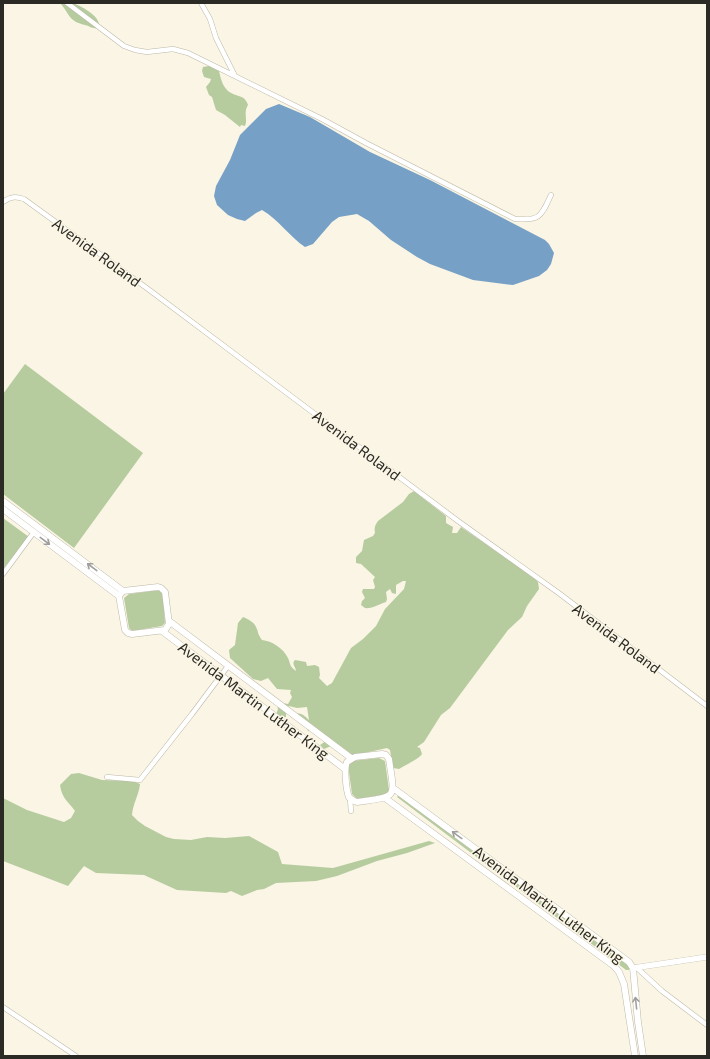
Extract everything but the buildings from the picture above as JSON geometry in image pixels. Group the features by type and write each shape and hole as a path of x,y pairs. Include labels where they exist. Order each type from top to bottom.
{"main road":[{"path":"3,501 121,593 125,630 128,633 132,634 162,631 168,627 169,621 165,592 161,588 158,587 121,593 3,509"},
{"name":"Avenida Martin Luther King","path":"169,621 351,758"},
{"name":"Avenida Martin Luther King","path":"162,631 345,769"},
{"path":"284,722 291,713"},
{"path":"382,754 386,755 389,759 393,788 390,796 357,802 350,799 345,769 346,762 351,758 382,754"},
{"name":"Avenida Martin Luther King","path":"393,788 634,967 633,974 643,1056"},
{"name":"Avenida Martin Luther King","path":"385,798 607,961 619,972 624,984 635,1056"},
{"path":"619,972 627,976 633,974"},
{"path":"630,1023 638,1022"}],"street":[{"path":"67,3 124,46 147,52 173,49 188,53 234,74 284,101 322,119 366,144 516,219 531,220 542,215 551,195"},
{"path":"201,3 210,19 216,38 234,74"},
{"name":"Avenida Roland","path":"3,202 9,198 17,197 24,199 148,289 458,521 560,594 707,706"},
{"path":"3,574 34,532"},
{"path":"107,777 140,780 228,666"},
{"path":"350,799 351,811"},
{"path":"634,967 707,957"},
{"path":"634,967 662,991 707,1025"},
{"path":"3,1007 76,1056"}],"green space":[{"path":"60,3 73,3 89,11 98,21 99,24 97,28 92,28 72,19"},
{"path":"209,66 219,71 223,84 228,91 242,97 247,101 248,105 245,126 241,125 240,127 216,110 212,97 209,95 206,87 211,79 204,77 202,71 203,67"},
{"path":"25,364 143,453 74,548 3,494 3,394"},
{"path":"414,491 446,516 446,523 453,527 452,533 457,533 461,527 530,574 538,582 539,589 527,606 522,617 508,630 450,708 441,715 424,742 417,747 420,748 422,754 415,760 399,769 393,768 390,750 387,748 351,756 331,746 324,749 320,745 326,741 315,731 308,731 306,725 304,726 290,716 301,714 309,720 307,707 297,708 289,706 286,709 286,717 282,718 276,715 278,709 277,704 288,704 292,697 290,693 291,690 277,689 268,678 261,681 253,679 230,658 229,650 235,645 238,623 243,617 254,624 262,640 273,643 283,651 288,658 291,667 296,671 294,664 295,660 306,662 307,666 315,665 319,667 319,678 327,686 332,683 351,648 376,626 385,609 404,589 406,581 396,585 396,594 392,593 390,589 386,592 386,602 373,607 365,608 361,605 365,598 362,592 363,589 374,589 375,587 373,580 375,577 361,564 356,563 356,557 362,551 364,540 373,536 375,533 375,527 378,521 403,502 409,494"},
{"path":"3,518 29,537 3,569"},
{"path":"159,590 163,593 165,623 162,626 132,631 129,628 124,598 129,594"},
{"path":"379,758 385,761 389,790 388,794 357,799 352,794 348,765 351,761"},
{"path":"79,773 102,780 133,781 140,784 132,815 145,826 166,837 191,840 207,837 225,838 249,836 278,852 282,864 333,868 429,841 435,843 407,853 377,861 337,876 316,881 276,883 264,889 242,896 231,891 226,893 177,890 144,875 96,873 84,866 68,886 3,861 3,798 27,810 64,822 71,818 75,811 64,797 60,785 71,774"},
{"path":"400,794 629,966 629,970 626,970 397,797"}],"water":[{"path":"279,104 310,117 370,152 430,180 545,240 554,253 551,264 547,270 539,276 513,285 473,280 430,264 417,257 391,240 369,221 357,214 339,217 332,222 313,244 305,247 262,210 245,221 228,215 217,205 214,196 216,186 230,160 240,135 266,109"}]}
